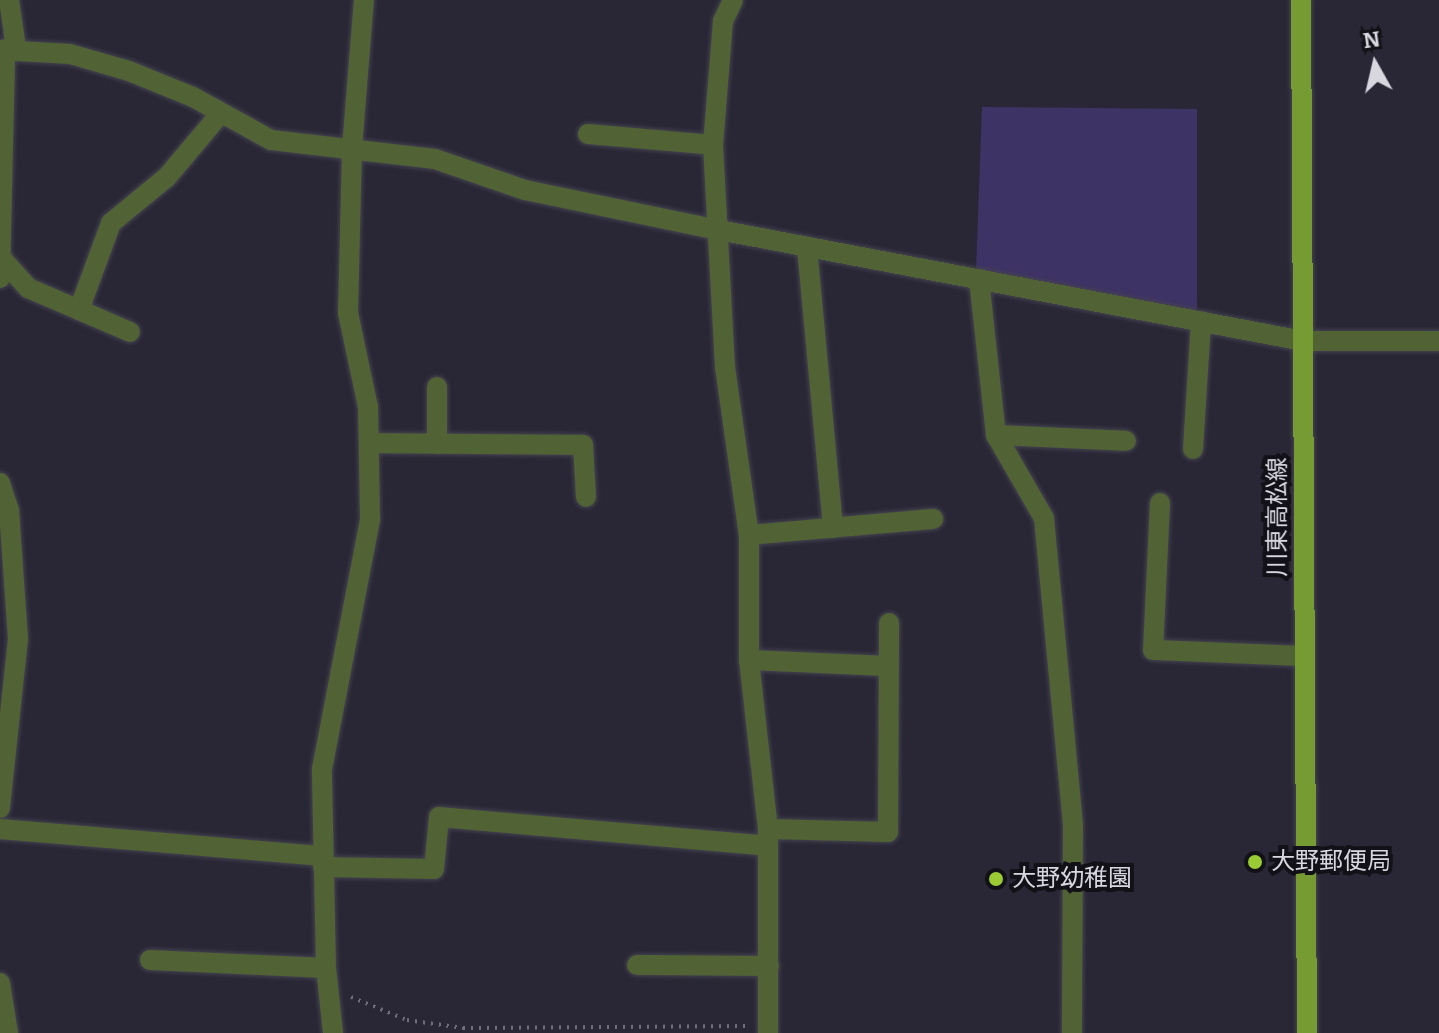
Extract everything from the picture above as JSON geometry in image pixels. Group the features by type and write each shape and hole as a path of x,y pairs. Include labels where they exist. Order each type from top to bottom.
{"main road":[{"name":"川東高松線","path":"1301,0 1307,1033"}],"street":[{"path":"9,0 2,269 28,288 130,332"},
{"path":"333,1033 326,968 322,769 370,519 369,443 362,365 348,313 352,148 364,0"},
{"path":"733,0 723,21 713,145 725,367 749,535 749,660 768,838 768,1029"},
{"path":"7,49 70,54 129,71 193,97 271,140 435,159 525,190 1303,341 1439,341"},
{"path":"79,310 111,223 167,177 220,114"},
{"path":"588,134 713,145"},
{"path":"807,247 833,528"},
{"path":"979,279 996,435 1044,518 1073,826 1072,1033"},
{"path":"1193,449 1201,321"},
{"path":"437,387 437,444"},
{"path":"996,435 1126,441"},
{"path":"369,443 583,445 586,497"},
{"path":"0,483 9,510 18,639 1,795"},
{"path":"1160,503 1153,650 1305,656"},
{"path":"749,535 933,519"},
{"path":"0,829 434,869 439,817 768,838 888,832 889,623"},
{"path":"749,660 889,666"},
{"path":"150,960 326,968"},
{"path":"637,965 769,966"},
{"path":"0,983 8,1033"}],"path":[{"path":"330,992 407,1020 463,1028 768,1029"}],"shaded area":[{"path":"982,107 1197,109 1197,315 976,271"}],"place":[{"name":"大野郵便局","path":"1255,862"},
{"name":"大野幼稚園","path":"996,879"}]}
